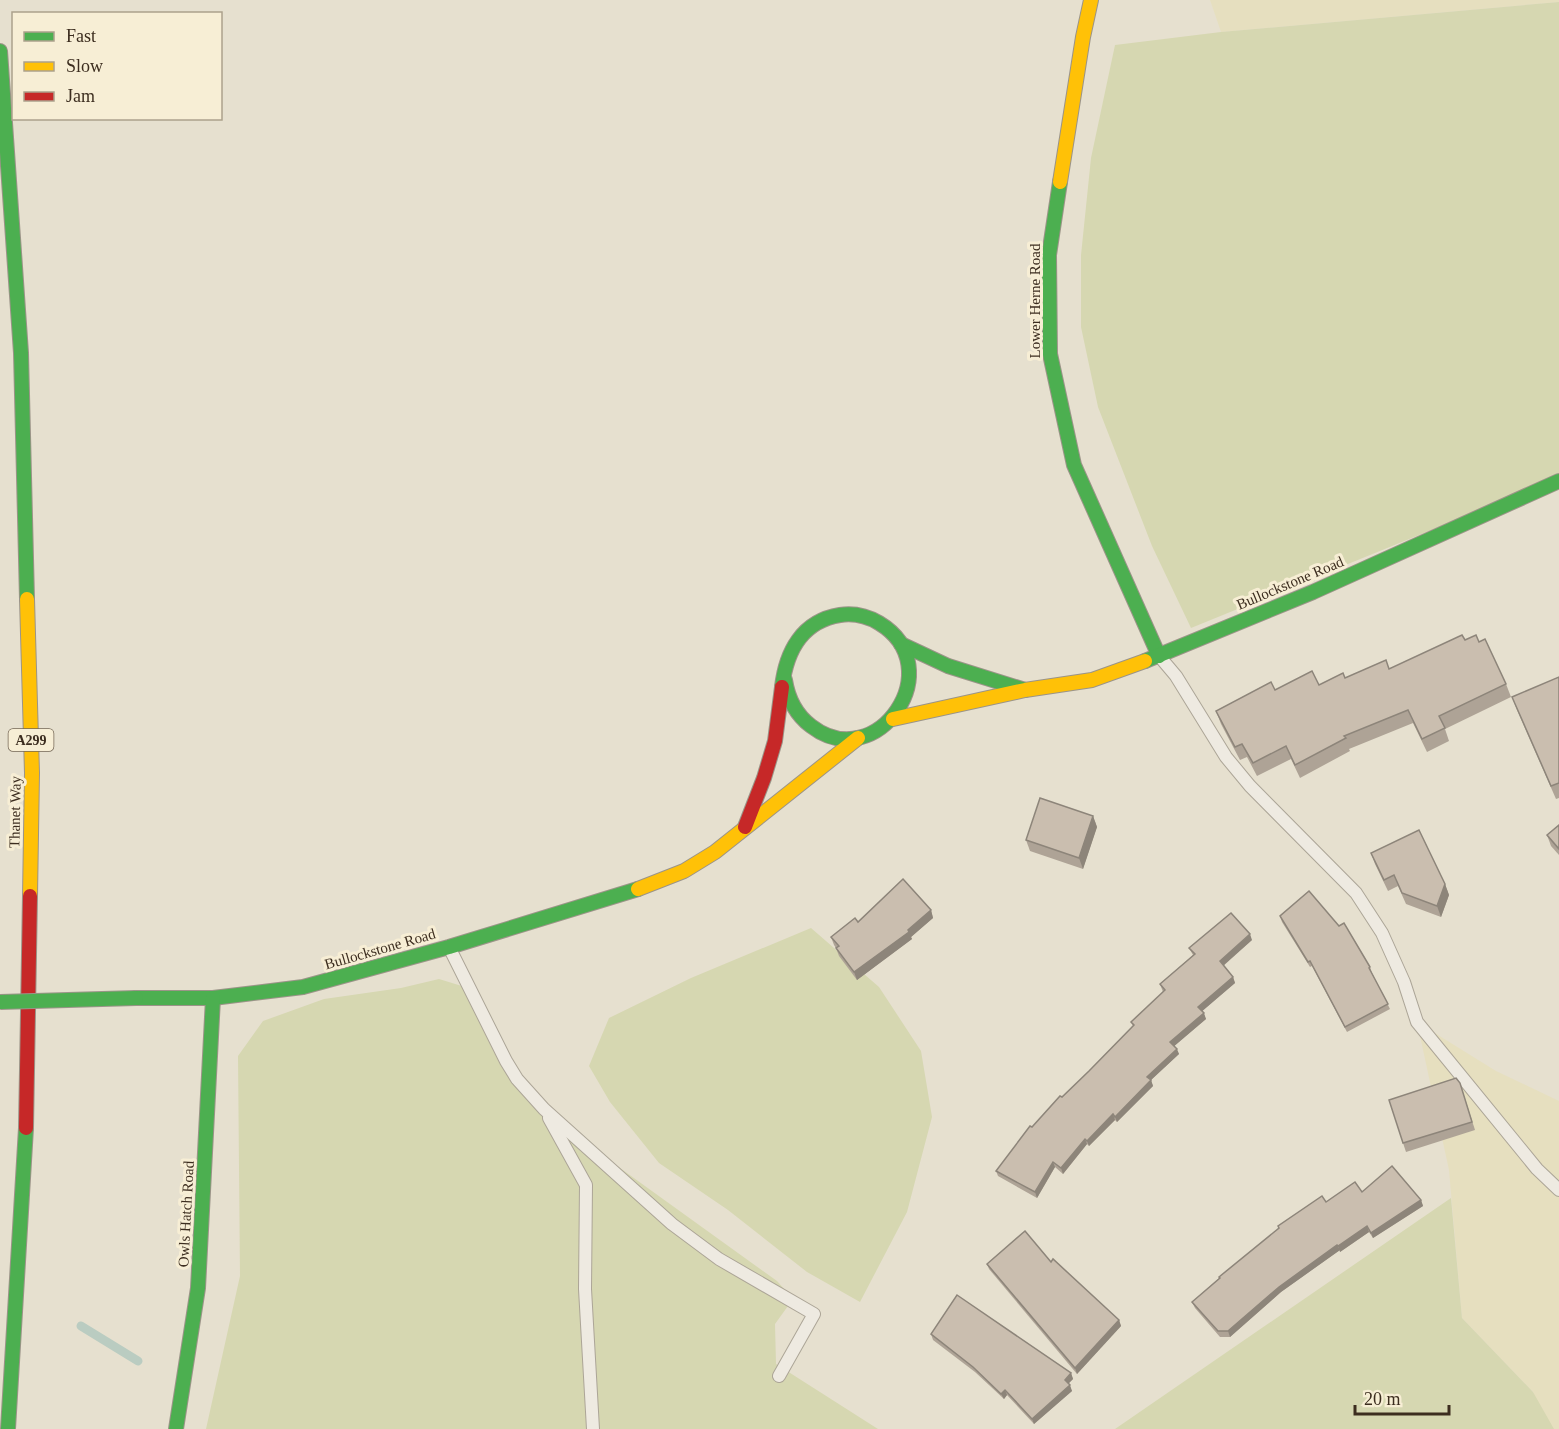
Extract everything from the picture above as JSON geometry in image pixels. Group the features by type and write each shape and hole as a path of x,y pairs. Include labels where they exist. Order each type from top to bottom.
{"main road":[{"name":"Lower Herne Road","path":"1091,0 1083,37 1049,255 1050,354 1074,465 1159,656"},
{"name":"Thanet Way","path":"0,51 21,353 32,773 26,1149 8,1429"},
{"name":"Bullockstone Road","path":"893,719 1025,690 1092,680 1159,656 1313,592 1559,481"},
{"name":"Bullockstone Road","path":"0,1002 213,998 303,987 649,886 684,871 716,852 858,738 877,732 893,719 904,702 910,683 909,662 901,644 888,628 871,618 850,614 830,616 811,625 796,640 788,659 778,728 767,771 745,828"},
{"name":"Bullockstone Road","path":"901,644 948,666 1025,690"},
{"path":"785,680 790,700 801,718 817,731 837,738 858,738"},
{"name":"Owls Hatch Road","path":"176,1429 198,1288 213,998"}],"lane":[{"path":"1159,656 1176,676 1226,757 1250,786 1356,893 1382,933 1404,982 1417,1022 1537,1169 1559,1190"},
{"path":"449,946 506,1061 517,1079 544,1110 656,1210 719,1259 814,1314 778,1376"},
{"path":"544,1110 586,1185 585,1289 593,1429"}],"shaded area":[{"path":"1210,0 1559,0 1559,2 1221,32"},
{"path":"1417,1022 1496,1071 1559,1101 1559,1429 1548,1429 1533,1392 1462,1318 1449,1170"}],"green space":[{"path":"1559,2 1559,478 1191,628 1152,546 1098,407 1081,327 1081,255 1091,158 1115,45 1221,32"},
{"path":"811,928 879,987 921,1051 932,1117 907,1212 860,1302 807,1272 728,1210 659,1163 610,1102 589,1066 609,1018 691,978"},
{"path":"439,979 465,987 483,1009 492,1047 528,1094 613,1163 777,1281 793,1299 775,1324 776,1364 878,1429 206,1429 240,1276 238,1056 263,1021 324,999 401,988"},
{"path":"1451,1198 1462,1318 1533,1392 1554,1429 1115,1429"}],"building":[{"path":"1462,635 1465,640 1476,635 1479,642 1485,639 1506,684 1439,716 1445,728 1422,739 1408,710 1344,736 1346,738 1295,765 1286,746 1253,763 1242,744 1235,747 1216,711 1271,682 1275,690 1312,671 1319,685 1343,673 1345,678 1386,660 1389,669"},
{"path":"1559,677 1559,783 1551,786 1512,697"},
{"path":"1040,798 1093,816 1079,858 1026,840"},
{"path":"1559,825 1559,849 1547,835"},
{"path":"1419,830 1445,884 1437,906 1402,893 1394,875 1384,880 1371,853"},
{"path":"903,879 931,910 908,930 909,932 854,972 836,948 839,946 831,937 855,918 858,922"},
{"path":"1309,891 1339,926 1344,923 1370,967 1388,1004 1345,1027 1310,961 1308,962 1280,916"},
{"path":"1231,913 1250,934 1220,961 1233,977 1198,1007 1204,1013 1170,1042 1177,1049 1147,1077 1151,1080 1115,1117 1113,1114 1087,1141 1085,1139 1061,1168 1053,1162 1035,1192 996,1171 1030,1126 1032,1127 1060,1096 1062,1097 1089,1071 1134,1025 1131,1022 1165,990 1160,984 1195,954 1189,948"},
{"path":"1456,1078 1460,1083 1472,1122 1403,1143 1389,1100"},
{"path":"1392,1166 1421,1200 1371,1233 1367,1226 1337,1245 1279,1287 1228,1331 1218,1331 1192,1302 1279,1228 1278,1226 1322,1196 1326,1202 1355,1182 1362,1192"},
{"path":"1025,1231 1051,1262 1053,1259 1119,1320 1075,1368 987,1264"},
{"path":"957,1295 1071,1373 1065,1380 1070,1385 1032,1419 1005,1390 1001,1394 973,1367 931,1334"}],"waterway":[{"path":"81,1326 138,1361"}],"traffic: fast":[{"path":"0,51 21,353 27,599"},
{"path":"1060,182 1049,255 1050,354 1074,465 1159,656"},
{"path":"1145,661 1313,592 1559,481"},
{"path":"782,687 787,662 798,640 815,624 840,615 860,616 879,623 900,642 908,665 907,688 897,710 881,727 860,738 836,738 811,726 793,706 785,680"},
{"path":"901,644 948,666 1025,690"},
{"path":"136,998 213,998 303,987 449,947 638,889"},
{"path":"0,1002 136,998"},
{"path":"176,1429 198,1288 213,998"},
{"path":"8,1429 26,1128"}],"traffic: slow":[{"path":"1060,182 1091,0"},
{"path":"27,599 32,773 30,896"},
{"path":"893,719 1025,690 1092,680 1145,661"},
{"path":"638,889 684,871 715,852 858,738"}],"traffic: jam":[{"path":"745,827 764,778 775,741 782,687"},
{"path":"26,1128 30,896"}]}
